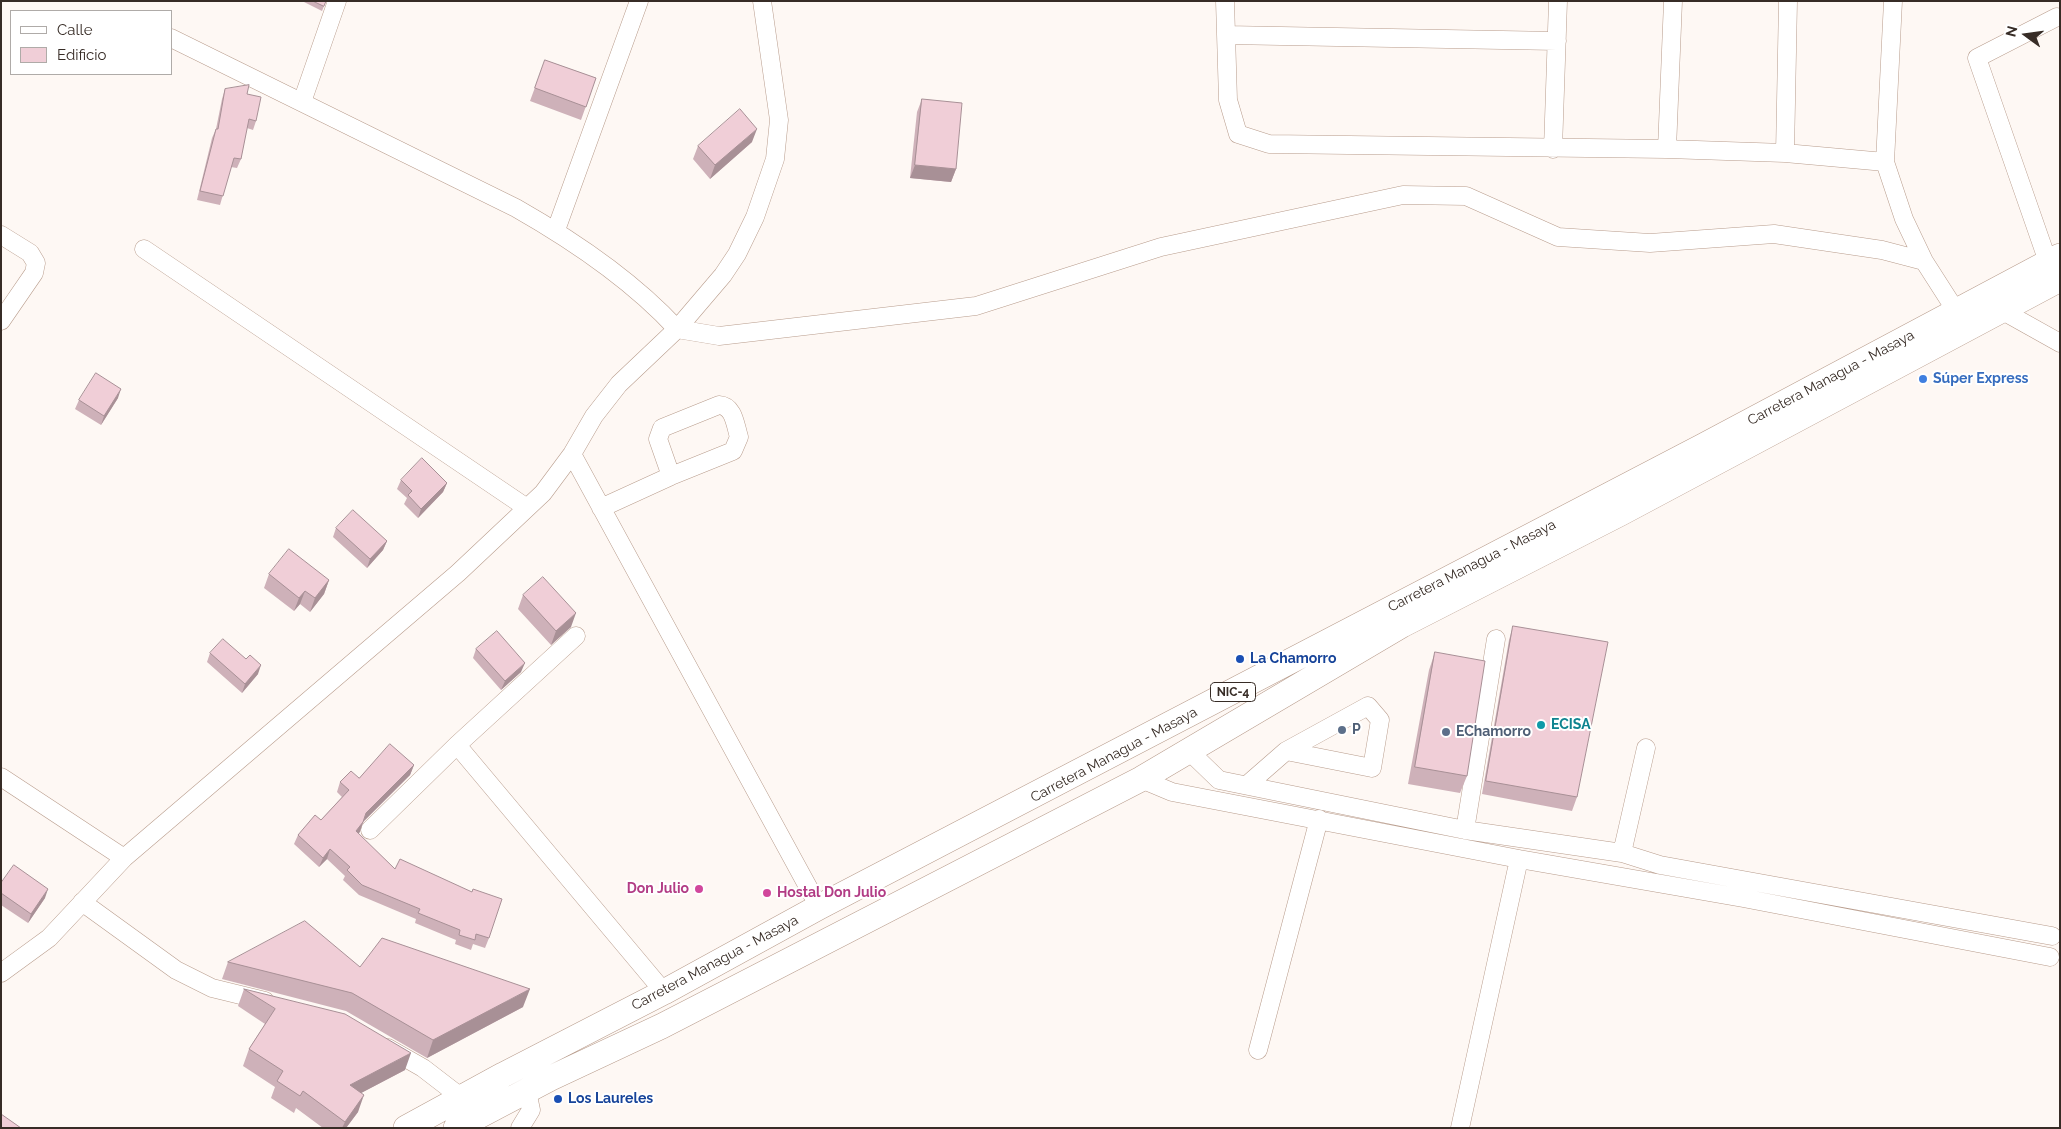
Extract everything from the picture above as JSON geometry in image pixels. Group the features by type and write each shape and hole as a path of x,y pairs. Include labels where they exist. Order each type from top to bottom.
{"highway":[{"name":"Carretera Managua - Masaya","path":"456,1128 527,1090 671,1021 1141,779 1402,625 1621,513 2001,310 2056,266"},
{"name":"Carretera Managua - Masaya","path":"406,1128 503,1075 664,992 818,907 1703,446 1956,311 2056,266"}],"street":[{"path":"302,102 337,1"},
{"path":"556,230 639,1"},
{"path":"1,972 49,938 124,858 458,573 528,508 543,493 572,454 594,416 619,384 677,329 723,275 737,254 755,217 774,159 779,120 762,1"},
{"path":"1225,1 1228,100 1238,134 1269,144 1667,149 1785,153 1885,162"},
{"path":"1553,149 1558,1"},
{"path":"1667,149 1672,1"},
{"path":"1785,153 1788,1"},
{"path":"1892,1 1885,162 1904,219 1924,261 1956,311"},
{"path":"2056,266 1977,58 2057,17"},
{"path":"1226,35 1557,41"},
{"path":"172,38 516,208 556,230 651,301 677,329 720,336 976,306 1162,247 1403,195 1466,196 1558,237 1650,243 1774,234 1882,250 1924,261"},
{"path":"1,235 30,253 36,263 34,273 1,322"},
{"path":"144,249 528,508"},
{"path":"2001,310 2060,343"},
{"path":"601,508 671,476 733,451 739,437 731,410 726,405 719,405 662,428 658,439 671,476"},
{"path":"572,454 818,907"},
{"path":"370,830 457,745 576,636"},
{"path":"1465,830 1496,639"},
{"path":"1247,785 1286,751 1368,706 1380,720 1372,768 1286,751"},
{"path":"457,745 664,992"},
{"path":"1622,854 1646,748"},
{"path":"1189,751 1219,780 1465,830 1622,854 1660,865 2052,936"},
{"path":"1,777 124,858"},
{"path":"1141,779 1172,792 1519,859 1743,898 2050,957"},
{"path":"1258,1050 1319,820"},
{"path":"1460,1128 1519,859"},
{"path":"82,902 176,970 212,988 281,1005"},
{"path":"375,1040 423,1068 462,1098"},
{"path":"520,1128 531,1110 527,1090"}],"building":[{"path":"313,1 326,1 324,6"},
{"path":"545,60 596,78 586,107 535,88"},
{"path":"249,85 247,94 261,97 256,121 249,119 241,159 234,158 223,196 200,191 216,129 218,129 225,89"},
{"path":"922,99 962,103 956,169 915,165"},
{"path":"740,109 757,129 715,165 698,146"},
{"path":"96,373 121,389 104,416 79,400"},
{"path":"422,458 447,483 421,509 408,495 412,491 401,480"},
{"path":"353,510 387,541 370,559 336,528"},
{"path":"289,549 329,580 315,598 305,591 299,598 269,574"},
{"path":"543,577 576,613 556,631 523,595"},
{"name":"ECISA","path":"1513,626 1608,642 1577,797 1486,781"},
{"path":"497,631 525,663 505,681 476,649"},
{"path":"223,639 246,659 250,655 261,665 245,684 210,653"},
{"path":"1435,652 1485,661 1467,776 1415,767"},
{"path":"390,744 414,765 366,813 363,822 356,831 395,869 400,859 472,892 473,889 502,899 489,938 476,934 475,940 459,935 460,930 418,913 420,909 362,885 347,870 350,867 330,849 323,858 298,835 315,815 321,820 349,790 340,782 351,771 359,778"},
{"path":"14,865 48,889 31,914 1,893 1,883"},
{"path":"305,921 360,967 382,938 530,989 433,1040 352,993 228,962"},
{"path":"244,989 345,1014 411,1053 350,1085 364,1095 345,1122 303,1091 300,1096 277,1081 283,1071 249,1049 275,1009"},
{"path":"1,1114 21,1128 1,1128"}],"place":[{"name":"Súper Express","path":"1923,379"},
{"name":"La Chamorro","path":"1240,659"},
{"name":"ECISA","path":"1541,725"},
{"name":"P","path":"1342,730"},
{"name":"EChamorro","path":"1446,732"},
{"name":"Don Julio","path":"699,889"},
{"name":"Hostal Don Julio","path":"767,893"},
{"name":"Los Laureles","path":"558,1099"}]}
